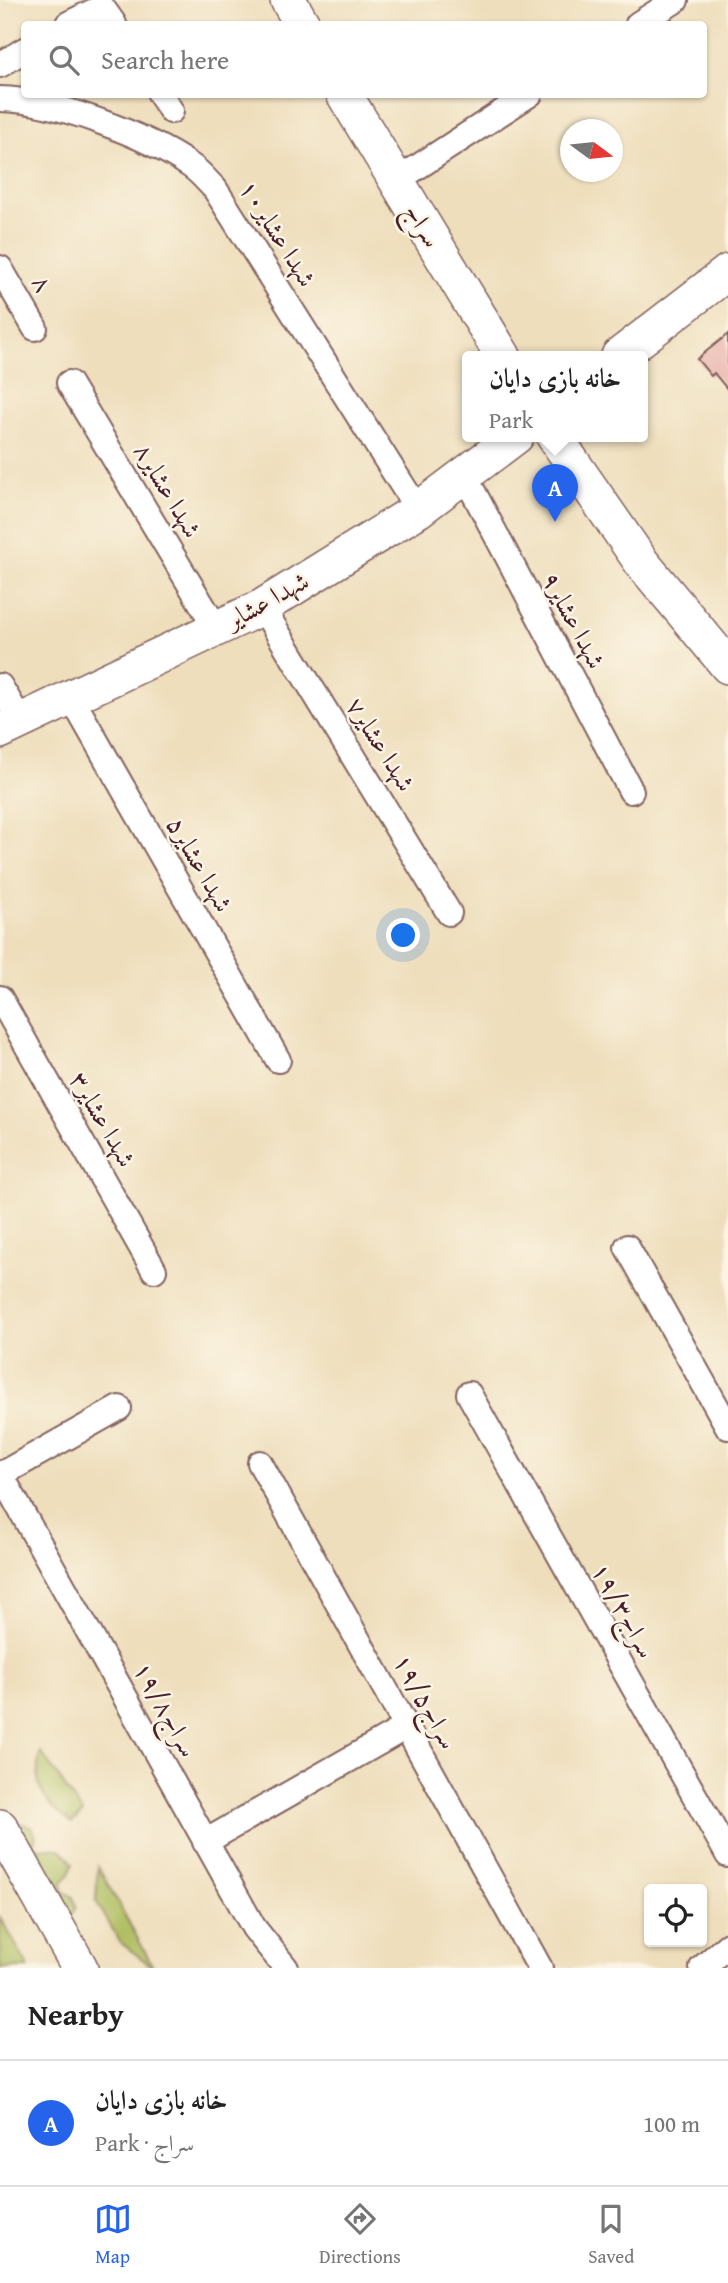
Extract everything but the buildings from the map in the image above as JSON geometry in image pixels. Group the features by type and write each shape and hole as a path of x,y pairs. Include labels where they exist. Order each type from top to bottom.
{"street":[{"path":"288,0 300,21"},
{"path":"643,21 676,0"},
{"path":"81,21 108,15"},
{"path":"0,65 21,52"},
{"name":"سراج","path":"346,98 500,351"},
{"path":"396,181 524,98"},
{"name":"شهدا عشایر۱۰","path":"0,99 13,99 79,115 151,142 194,168 215,188 418,510"},
{"name":"۸","path":"0,268 35,328"},
{"path":"625,351 728,272"},
{"name":"شهدا عشایر۸","path":"69,383 216,628"},
{"name":"شهدا عشایر","path":"10,726 262,607 418,510 508,442"},
{"path":"558,442 642,563 728,666"},
{"name":"شهدا عشایر۹","path":"465,476 631,791"},
{"name":"شهدا عشایر۷","path":"262,607 449,913"},
{"path":"0,686 10,726"},
{"name":"شهدا عشایر۵","path":"71,697 278,1060"},
{"name":"شهدا عشایر۳","path":"0,998 154,1270"},
{"path":"627,1247 728,1427"},
{"name":"سراج۱۹/۳","path":"469,1394 728,1855"},
{"path":"0,1474 119,1408"},
{"name":"سراج۱۹/۵","path":"260,1463 540,1968"},
{"name":"سراج۱۹/۸","path":"0,1474 254,1928 286,1968"},
{"path":"205,1842 406,1727"},
{"path":"0,1827 80,1968"},
{"path":"702,1968 728,1945"}],"green space":[{"path":"41,1752 83,1813 72,1823 48,1802 39,1785 38,1764"},
{"path":"14,1824 31,1826 36,1836 32,1846 60,1850 73,1864 69,1875 62,1882 63,1891 73,1897 76,1907 71,1916"},
{"path":"98,1867 154,1968 120,1942 96,1901"},
{"path":"0,1917 29,1968 0,1968"}],"place":[{"name":"خانه بازی دایان","path":"555,522"}]}
